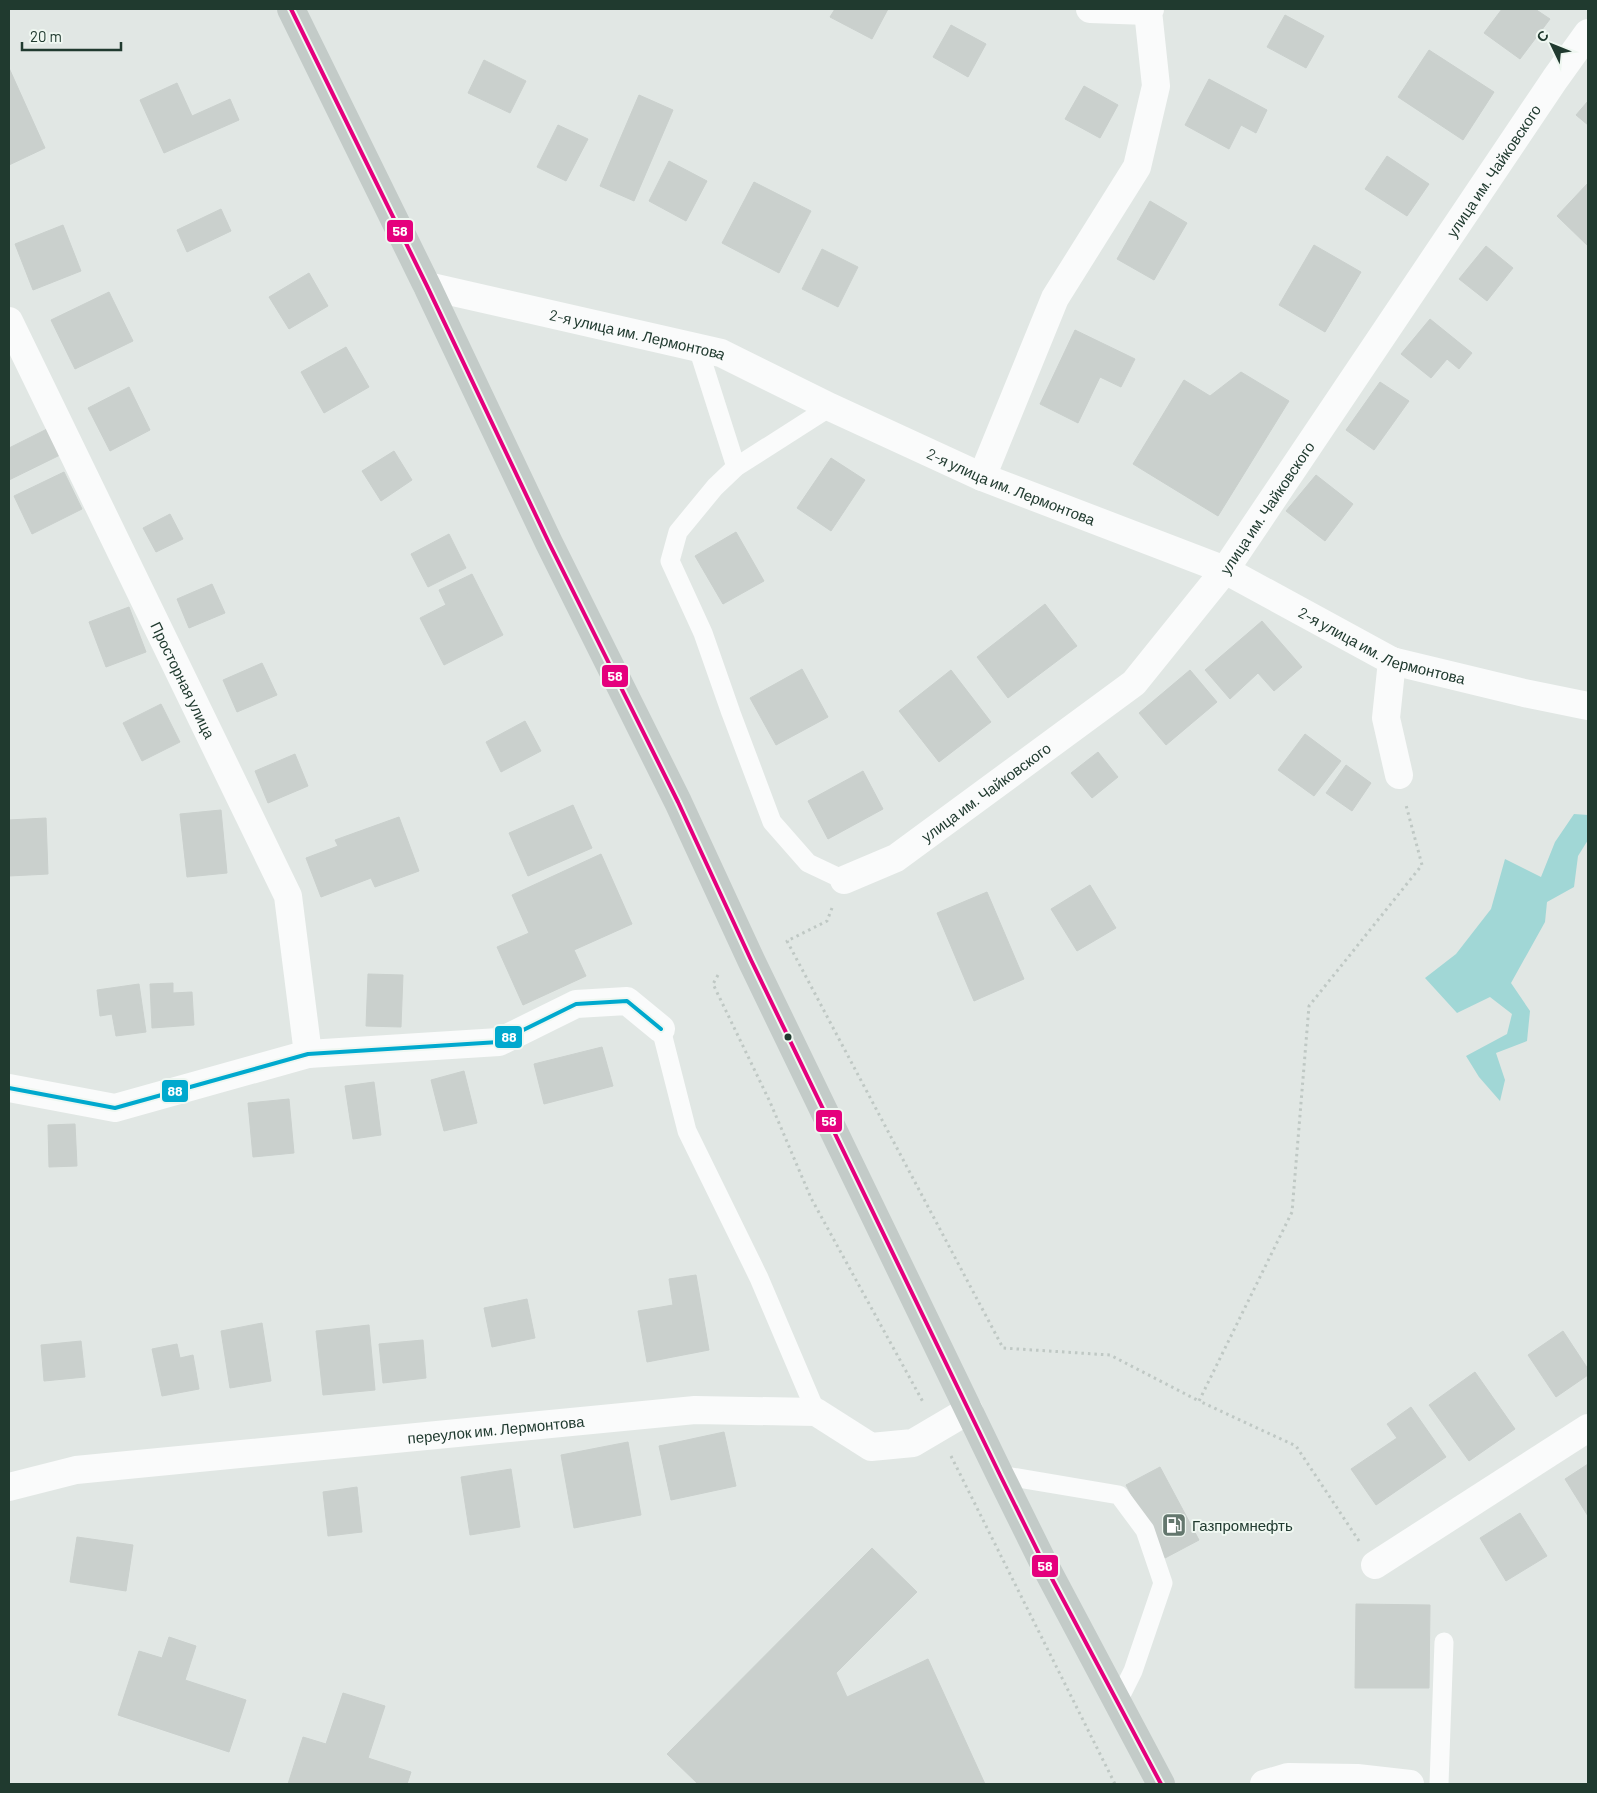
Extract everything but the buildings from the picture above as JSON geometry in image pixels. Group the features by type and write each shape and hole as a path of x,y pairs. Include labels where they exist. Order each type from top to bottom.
{"highway":[{"path":"291,9 427,286 549,543 678,802 751,960 1000,1475 1042,1560 1161,1784"}],"street":[{"path":"982,477 1055,298 1137,167 1156,86 1149,10 1090,9"},
{"name":"улица им. Чайковского","path":"844,880 896,858 1134,683 1224,570 1538,104 1588,33"},
{"name":"2-я улица им. Лермонтова","path":"427,286 721,353 830,407 982,477 1224,570 1392,661 1524,693 1588,706"},
{"name":"Просторная улица","path":"9,321 288,896 308,1054"},
{"path":"1392,661 1386,718 1399,775"},
{"path":"9,1088 115,1108 308,1054 499,1042 576,1004 627,1001 661,1028"},
{"name":"переулок им. Лермонтова","path":"9,1487 76,1470 696,1410 816,1412"},
{"path":"816,1412 871,1447 912,1443 969,1410"},
{"path":"1375,1565 1588,1428"},
{"path":"1264,1784 1288,1777 1357,1778 1410,1784"}],"lane":[{"path":"698,348 736,467"},
{"path":"830,407 736,467 715,488 678,532 670,561 702,633 730,713 772,822 808,863 844,880"},
{"path":"661,1028 687,1130 759,1278 816,1412"},
{"path":"1000,1475 1119,1495 1145,1530 1163,1583 1133,1671 1118,1701"},
{"path":"1439,1784 1444,1642"}],"path":[{"path":"1199,1402 1292,1212 1309,1006 1422,865 1399,775"},
{"path":"827,921 787,941 1003,1348 1110,1355 1199,1402 1296,1446 1375,1565"},
{"path":"718,975 713,984 770,1102 811,1198 937,1428 1115,1784"}],"water":[{"path":"1574,814 1588,815 1588,840 1578,856 1574,887 1547,902 1545,922 1511,983 1530,1011 1527,1041 1496,1053 1505,1080 1500,1101 1479,1077 1466,1056 1507,1034 1512,1014 1490,997 1457,1013 1425,978 1456,954 1491,909 1505,859 1541,877 1555,842"}],"transit line":[{"name":"58","path":"291,9 427,286 549,543 678,802 751,960 1000,1475 1042,1560 1161,1784"},
{"name":"88","path":"9,1088 115,1108 308,1054 499,1042 576,1004 627,1001 661,1029"}],"place":[{"name":"Газпромнефть","path":"1174,1525"}]}
